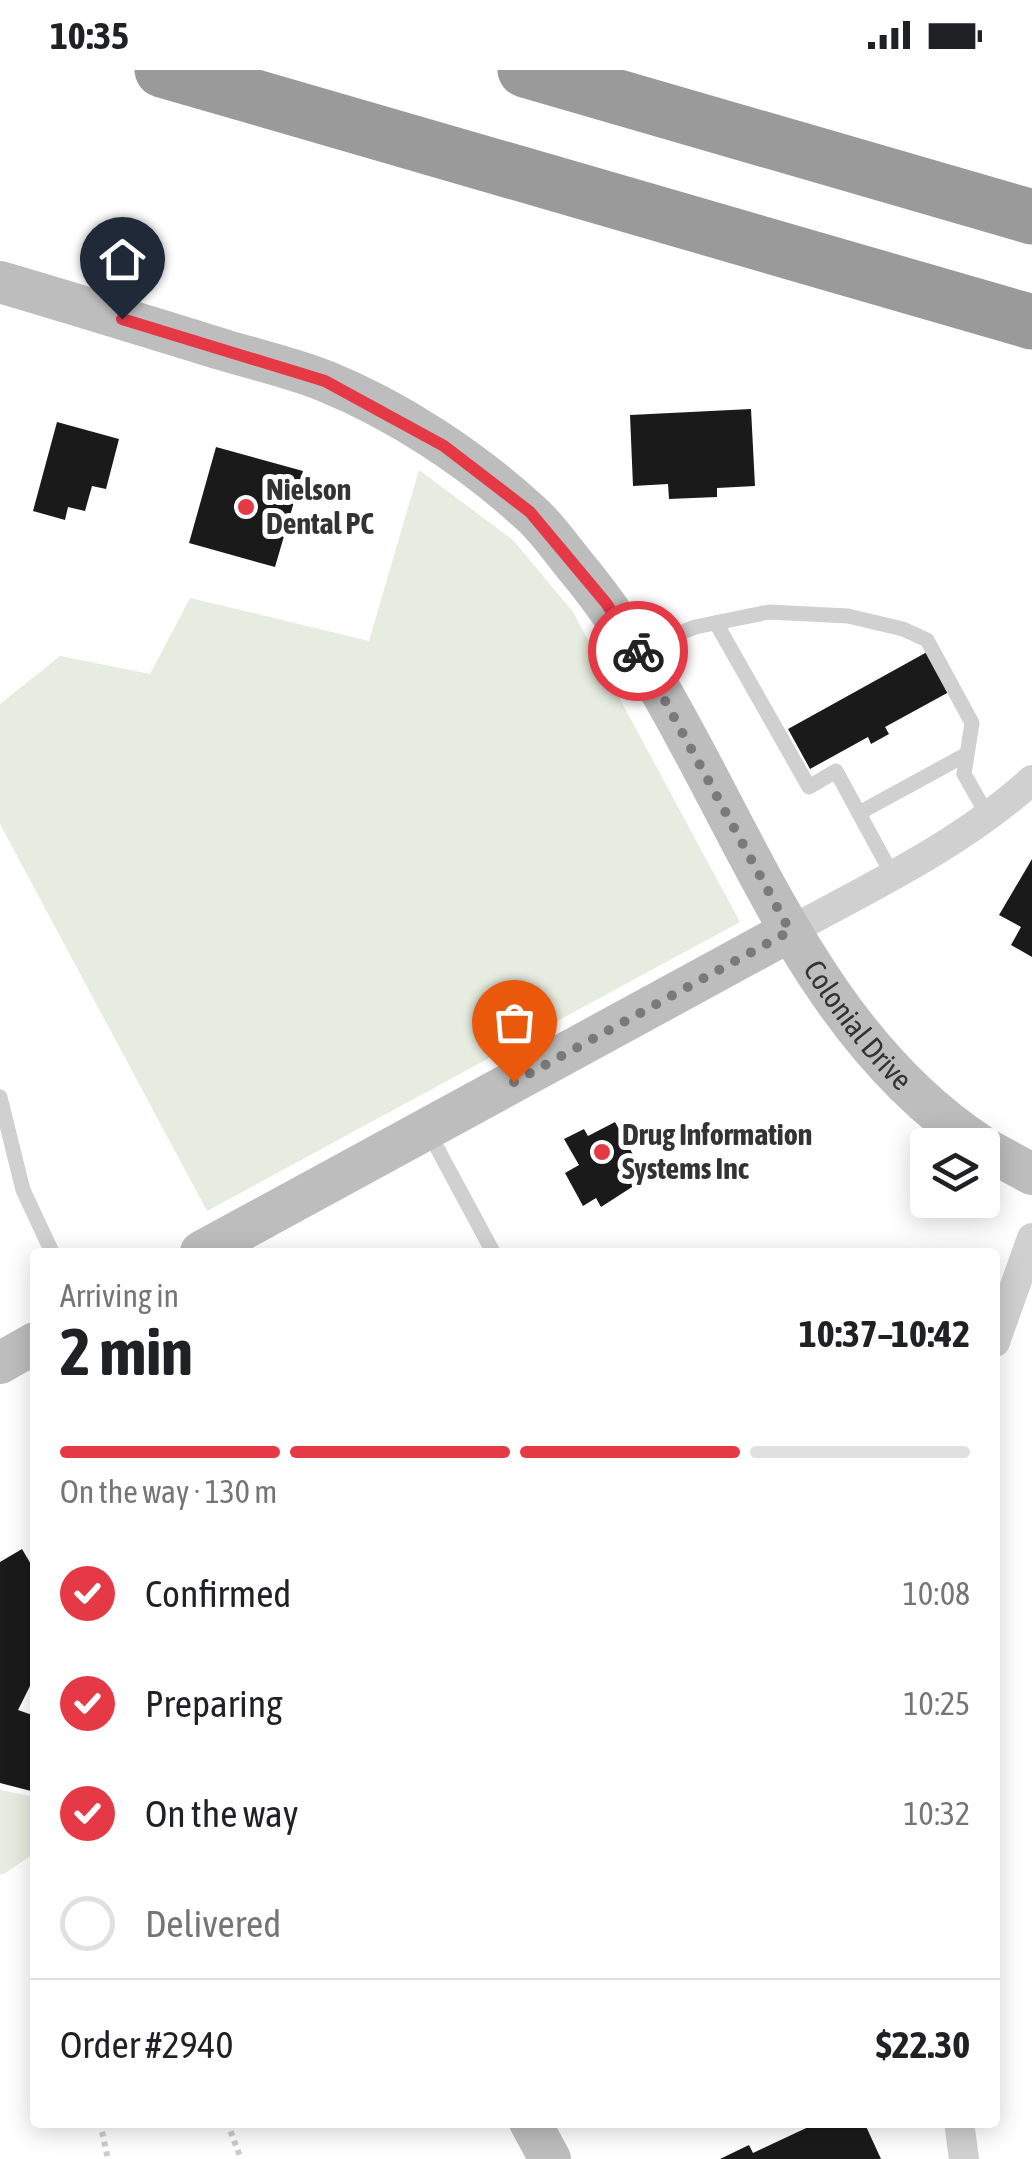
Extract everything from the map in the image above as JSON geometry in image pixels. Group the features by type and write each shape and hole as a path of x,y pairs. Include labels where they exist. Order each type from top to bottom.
{"highway":[{"path":"162,70 1032,322"},
{"path":"525,70 1032,217"}],"main road":[{"name":"Colonial Drive","path":"0,282 325,381 444,446 530,512 606,603 638,651 790,931 846,1012 892,1069 954,1128"},
{"path":"208,1248 790,931"},
{"name":"Colonial Drive","path":"1000,1156 1032,1174"},
{"path":"0,1363 30,1347"},
{"path":"533,2128 550,2159"}],"street":[{"path":"790,931 893,876 988,816 1032,780"},
{"path":"1000,1328 1032,1238"},
{"path":"960,2128 964,2159"}],"lane":[{"path":"638,651 716,623 769,612 848,616 903,628 926,640 972,723 964,774 988,816"},
{"path":"716,623 809,787 836,771 893,876"},
{"path":"859,813 967,754"},
{"path":"0,1097 23,1190 50,1248"},
{"path":"428,1129 491,1248"}],"path":[{"path":"101,2128 108,2159"},
{"path":"229,2128 242,2159"}],"shaded area":[{"path":"419,470 513,540 573,612 740,922 207,1211 0,824 0,704 60,656 150,674 190,598 369,641"},
{"path":"0,1790 30,1796 30,1856 0,1874"}],"building":[{"path":"751,409 755,486 717,488 717,497 669,499 668,484 633,486 630,415"},
{"path":"57,422 119,439 106,489 92,486 85,511 68,507 65,520 33,511"},
{"name":"Nielson Dental PC","path":"216,447 303,471 275,567 189,543"},
{"path":"927,652 949,692 885,727 889,734 871,744 868,737 810,769 788,729"},
{"path":"1032,859 1032,957 1011,945 1021,927 999,915"},
{"name":"Drug Information Systems Inc","path":"615,1122 646,1178 601,1207 596,1198 583,1206 565,1173 579,1165 564,1139 584,1129 588,1136"},
{"path":"22,1549 30,1563 30,1686 18,1710 30,1714 30,1791 0,1783 0,1562"},
{"path":"806,2128 867,2128 881,2159 720,2159 749,2145 753,2153"}],"way so far":[{"path":"514,1082 790,931 638,651"}],"place":[{"name":"Nielson Dental PC","path":"246,507"},
{"name":"Drug Information Systems Inc","path":"602,1152"}],"route":[{"path":"122,319 325,381 444,446 530,512 606,603 638,651"}]}
